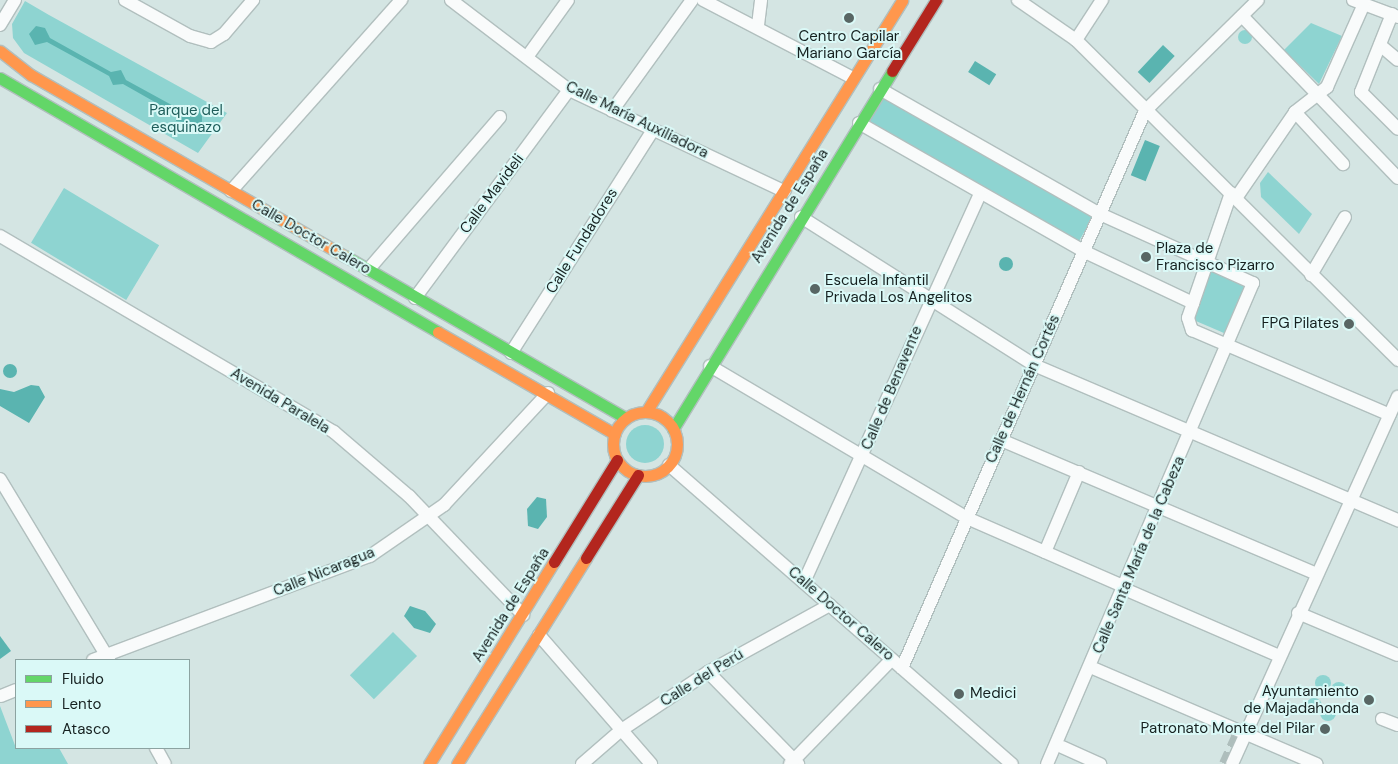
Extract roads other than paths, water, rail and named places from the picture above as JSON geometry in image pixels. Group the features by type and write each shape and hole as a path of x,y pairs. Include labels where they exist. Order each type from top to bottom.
{"street":[{"path":"0,25 14,0"},
{"path":"125,0 190,36 210,42 224,34 253,0"},
{"path":"231,190 401,0"},
{"name":"Calle María Auxiliadora","path":"451,0 569,90 784,191"},
{"path":"527,57 568,0"},
{"path":"612,111 692,0"},
{"path":"703,0 758,25 853,78"},
{"path":"758,25 762,0"},
{"name":"Avenida de España","path":"646,412 902,0"},
{"name":"Avenida de España","path":"673,429 801,217 936,0"},
{"path":"1018,0 1076,40 1145,111 1398,360"},
{"path":"1076,40 1102,0"},
{"path":"1145,111 1258,0"},
{"path":"1390,415 1192,330 1188,318 1204,261 1233,196 1295,112 1327,87 1358,2 1395,15 1380,45 1361,92 1398,129"},
{"path":"1242,16 1398,178"},
{"path":"1380,45 1398,60"},
{"name":"Calle Doctor Calero","path":"0,51 31,75 626,418"},
{"name":"Calle Doctor Calero","path":"0,78 548,393 614,434"},
{"path":"880,89 1100,214 1204,261"},
{"name":"Calle Mavideli","path":"415,298 569,90"},
{"name":"Calle de Hernán Cortés","path":"897,664 967,518 1145,111"},
{"path":"1295,112 1343,164"},
{"path":"368,270 500,117"},
{"path":"859,124 1083,252 1193,303"},
{"name":"Calle Fundadores","path":"511,353 652,130"},
{"name":"Calle de Benavente","path":"804,582 862,458 930,298 980,194"},
{"path":"801,217 1034,364 1193,429 1398,520"},
{"path":"1311,275 1345,217"},
{"name":"Avenida Paralela","path":"0,236 334,432 429,518 523,615"},
{"name":"Calle Santa María de la Cabeza","path":"1047,764 1127,589 1253,283 1204,261"},
{"path":"710,366 862,458 967,518 1279,656"},
{"name":"Calle Nicaragua","path":"108,658 370,556 429,518 548,393"},
{"path":"1232,764 1251,736 1279,656 1398,398"},
{"path":"646,412 666,420 673,429 677,444 669,465 658,473 638,476 617,460 614,434 626,418 646,412"},
{"path":"1001,440 1317,574"},
{"name":"Avenida de España","path":"429,764 523,615 617,460"},
{"name":"Calle Doctor Calero","path":"669,465 1012,764"},
{"path":"1045,552 1079,472"},
{"path":"456,764 638,476"},
{"path":"0,479 108,658"},
{"name":"Calle del Perú","path":"582,764 620,731 708,672 830,605"},
{"path":"1298,614 1398,655"},
{"path":"539,635 620,731 651,764"},
{"path":"708,672 794,763 897,664"},
{"path":"1095,668 1317,764"},
{"path":"1,696 15,690"},
{"path":"1382,718 1398,725"},
{"path":"1062,747 1100,764"},
{"path":"157,749 165,764"}],"tunnel":[{"path":"1225,764 1242,726"}],"place":[{"name":"Centro Capilar Mariano García","path":"849,18"},
{"name":"Plaza de Francisco Pizarro","path":"1146,257"},
{"name":"Escuela Infantil Privada Los Angelitos","path":"815,289"},
{"name":"FPG Pilates","path":"1349,324"},
{"name":"Medici","path":"959,694"},
{"name":"Ayuntamiento de Majadahonda","path":"1369,700"},
{"name":"Patronato Monte del Pilar","path":"1325,729"}],"park label":[{"name":"Parque del esquinazo","path":"186,118"}]}
